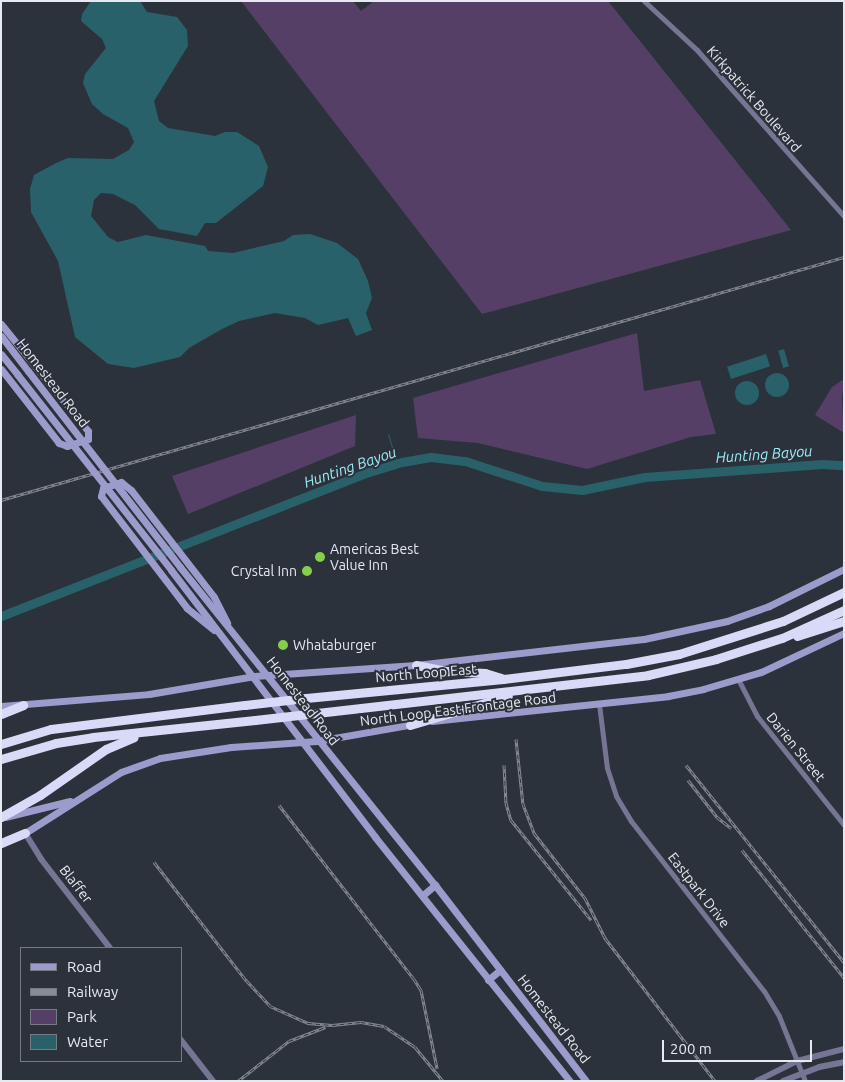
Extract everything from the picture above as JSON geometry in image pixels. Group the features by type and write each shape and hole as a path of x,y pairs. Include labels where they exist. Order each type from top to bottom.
{"highway":[{"name":"North Loop East","path":"1,744 60,728 306,698 503,679 626,664 679,654 756,631 844,592"},
{"name":"North Loop East","path":"1,759 56,743 648,674 716,659 782,638 844,610"},
{"path":"782,638 815,632 844,621"},
{"path":"416,666 448,671 485,673 503,679"},
{"path":"410,725 530,689"},
{"path":"1,714 23,705"},
{"path":"1,818 40,795 122,740 166,730"},
{"path":"1,843 25,833"}],"main road":[{"path":"1,324 88,431 88,439 67,446 59,443 1,369"},
{"name":"Homestead Road","path":"1,336 317,741 435,885 586,1081"},
{"name":"Homestead Road","path":"1,354 254,676 375,837 570,1081"},
{"path":"220,634 194,615 101,496 103,488 117,483 126,485 220,606 229,628"},
{"path":"1,706 149,694 254,676 416,666 601,646 694,630 769,606 844,570"},
{"name":"North Loop East Frontage Road","path":"25,833 75,799 121,772 160,758 231,747 317,741 410,725 668,696 738,679 791,659 844,633"},
{"path":"1,818 75,799"},
{"path":"375,837 387,828"},
{"path":"422,895 435,885"},
{"path":"488,980 500,970"},
{"path":"528,1029 538,1021"}],"street":[{"name":"Kirkpatrick Boulevard","path":"644,1 697,50 809,181 844,216"},
{"name":"Darien Street","path":"738,679 757,716 844,825"},
{"name":"Eastpark Drive","path":"599,704 607,768 616,796 631,821 764,991 779,1016 805,1081"},
{"name":"Blaffer","path":"25,833 40,859 109,947"},
{"path":"182,1041 213,1081"},
{"path":"757,1081 797,1061 844,1049"},
{"path":"783,1081 802,1073 844,1062"}],"green space":[{"path":"241,1 353,1 361,11 374,1 608,1 791,230 482,314"},
{"path":"637,333 644,391 700,380 716,434 691,437 587,469 478,443 418,438 413,398"},
{"path":"844,379 842,398 844,433 815,415 832,387"},
{"path":"356,415 355,446 188,514 172,476"}],"water":[{"path":"91,1 140,1 147,12 177,17 187,30 188,46 154,101 159,121 168,128 215,136 225,132 237,132 259,146 268,167 263,186 216,223 205,223 197,236 159,229 135,205 113,194 101,193 94,200 91,216 108,237 118,242 146,235 205,246 208,251 233,253 284,241 293,235 310,234 337,243 358,259 368,281 372,298 366,313 372,330 356,336 348,318 318,325 305,318 275,313 239,321 189,348 180,357 134,368 108,364 75,337 58,261 31,212 30,189 34,175 56,163 68,158 113,159 129,150 134,142 128,128 103,114 92,104 83,83 85,74 106,48 102,39 81,21 82,14"},
{"path":"784,349 789,366 783,368 778,351"},
{"path":"766,354 770,366 731,379 727,367"},
{"path":"777,373 786,376 789,385 786,394 777,397 768,394 765,385 768,376"},
{"path":"747,381 756,384 759,393 756,402 747,405 738,402 735,393 738,384"}],"waterway":[{"path":"388,434 397,464"},
{"name":"Hunting Bayou","path":"1,616 369,472 402,462 431,457 465,461 542,486 582,490 645,477 822,464 844,465"}],"railway":[{"path":"1,500 844,257"},
{"path":"516,739 523,804 534,833 585,898 605,938 715,1081"},
{"path":"504,765 506,803 511,820 591,920"},
{"path":"686,765 844,962"},
{"path":"688,780 717,817 731,828"},
{"path":"279,805 421,990 437,1068"},
{"path":"742,850 844,978"},
{"path":"154,862 246,980 270,1006 308,1023 332,1025 361,1022 384,1026 415,1047 443,1081"},
{"path":"238,1081 289,1041 325,1027"}],"place":[{"name":"Americas Best Value Inn","path":"320,557"},
{"name":"Crystal Inn","path":"307,571"},
{"name":"Whataburger","path":"283,645"}]}
